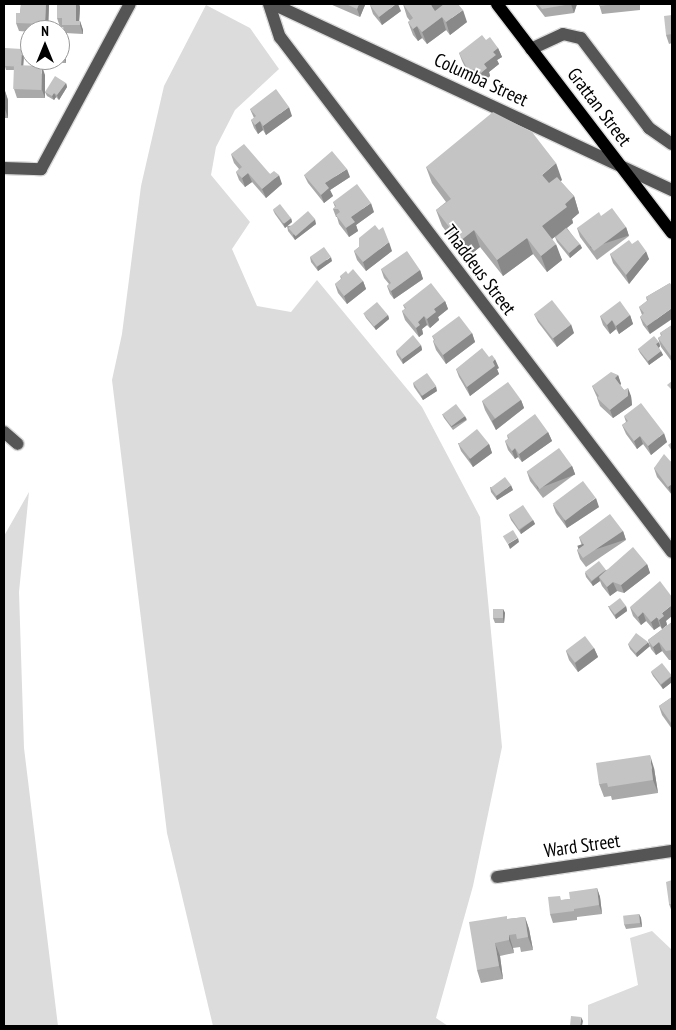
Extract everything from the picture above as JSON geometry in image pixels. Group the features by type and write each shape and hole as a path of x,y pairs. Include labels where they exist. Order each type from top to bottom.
{"main road":[{"name":"Grattan Street","path":"497,4 672,233"}],"street":[{"path":"4,168 41,169 130,4"},
{"name":"Thaddeus Street","path":"269,4 280,37 672,552"},
{"name":"Columba Street","path":"273,4 672,190"},
{"path":"531,48 563,34 581,38 650,128 672,144"},
{"path":"4,432 18,444"},
{"name":"Ward Street","path":"497,877 672,851"}],"shaded area":[{"path":"206,5 250,28 279,69 235,110 216,147 211,175 250,222 232,249 257,306 291,312 317,280 422,407 480,517 502,747 473,886 436,1018 448,1026 213,1026 167,833 112,380 122,334 141,186 164,86"},
{"path":"29,492 19,592 24,748 58,1026 4,1026 4,536"},
{"path":"652,931 672,950 672,1026 588,1026 588,1005 638,985 630,938"}],"building":[{"path":"21,4 46,4 45,20 20,20 20,23 16,23 16,13 20,13"},
{"path":"57,4 76,4 76,21 80,21 80,25 70,25 70,20 57,18"},
{"path":"346,4 359,4 357,9"},
{"path":"396,4 379,17 370,5"},
{"path":"403,4 433,4 431,5 435,11 444,4 458,4 463,10 446,22 442,17 422,32 417,26 413,29 408,22 413,18"},
{"path":"538,4 571,4 542,9"},
{"path":"599,4 615,4 599,6"},
{"path":"672,15 672,34 666,35 664,16"},
{"path":"482,35 486,40 490,37 498,48 493,52 496,55 484,64 487,68 481,73 478,69 468,70 459,53"},
{"path":"5,48 20,49 20,67 4,66"},
{"path":"14,65 20,65 20,70 42,70 41,90 13,89"},
{"path":"55,76 66,83 57,95 54,93 52,96 45,92"},
{"path":"276,89 289,107 263,126 260,121 255,125 251,120 256,116 250,109"},
{"path":"4,91 5,91 4,109"},
{"path":"493,112 532,132 556,163 542,175 549,183 557,177 574,196 565,204 567,207 542,226 556,244 541,256 527,238 497,260 474,230 460,241 436,210 451,199 426,167"},
{"path":"244,144 270,174 274,171 279,175 262,189 248,173 242,178 236,172 242,167 231,154"},
{"path":"332,151 347,169 325,183 329,188 321,195 304,175"},
{"path":"357,184 371,203 351,217 355,222 346,228 336,215 340,212 338,209 333,209 336,206 333,202"},
{"path":"280,204 291,218 284,224 273,210"},
{"path":"612,208 626,227 594,251 577,228 599,212 601,216"},
{"path":"308,211 315,219 296,236 288,228"},
{"path":"375,225 379,230 383,227 389,242 363,262 354,251 359,247 359,238"},
{"path":"566,228 580,244 569,253 555,237"},
{"path":"629,240 632,244 638,240 646,251 626,275 610,254"},
{"path":"324,247 331,257 317,267 310,257"},
{"path":"407,251 420,270 391,291 387,286 391,283 381,269"},
{"path":"353,269 363,281 344,296 335,284 346,271 348,274"},
{"path":"431,283 445,301 434,309 436,312 427,319 424,316 418,322 420,325 416,328 402,311 406,308 403,305"},
{"path":"670,283 672,286 672,308 647,326 640,317 644,313 639,307 648,300 646,297"},
{"path":"552,300 571,324 553,339 534,314"},
{"path":"620,301 630,315 616,326 612,320 607,325 600,316"},
{"path":"377,302 388,315 374,327 363,314"},
{"path":"459,316 472,333 443,355 433,341 435,340 432,336"},
{"path":"672,325 671,356 658,338 662,335 660,333"},
{"path":"413,335 421,345 402,359 396,351"},
{"path":"654,336 659,342 656,344 661,351 648,361 638,349"},
{"path":"482,348 489,357 492,355 495,359 493,362 495,366 467,387 456,369"},
{"path":"611,372 618,375 615,378 624,390 628,388 628,396 610,410 597,398 599,396 592,386"},
{"path":"427,373 436,386 422,396 413,383"},
{"path":"672,381 672,390 667,385"},
{"path":"508,382 521,400 495,419 482,401"},
{"path":"641,403 664,433 648,446 640,436 634,441 622,425 628,421 624,416"},
{"path":"456,404 465,416 451,426 442,414"},
{"path":"535,414 548,432 519,454 515,448 512,451 505,441 509,438 507,435"},
{"path":"477,429 489,444 470,459 458,444"},
{"path":"672,442 672,451 668,445"},
{"path":"559,448 572,466 540,489 527,472"},
{"path":"664,454 672,461 672,484 668,487 654,468"},
{"path":"505,477 511,485 497,496 491,488"},
{"path":"583,481 596,498 565,521 553,504"},
{"path":"523,505 533,520 519,529 509,515"},
{"path":"610,514 623,531 583,558 577,550 584,545 579,537"},
{"path":"513,530 518,538 508,544 503,536"},
{"path":"633,547 647,564 621,585 613,582 607,587 599,577"},
{"path":"599,561 606,570 592,581 585,572"},
{"path":"660,581 672,597 672,605 662,613 664,616 659,620 657,617 651,622 643,612 638,617 630,607"},
{"path":"620,598 626,606 615,614 609,606"},
{"path":"493,609 503,609 503,618 493,618"},
{"path":"672,622 672,650 666,651 659,642 653,647 648,640"},
{"path":"636,633 648,642 636,653 628,644"},
{"path":"585,636 594,648 575,662 566,650"},
{"path":"662,663 672,676 661,684 651,672"},
{"path":"672,697 672,722 671,723 659,706"},
{"path":"650,755 653,780 608,787 607,783 599,784 596,763"},
{"path":"672,880 672,904 669,904 666,882"},
{"path":"597,888 599,905 550,914 548,897 560,896 561,900 570,899 569,892"},
{"path":"639,914 640,923 624,925 623,916"},
{"path":"507,916 507,919 525,917 528,937 517,939 516,934 509,935 509,940 495,943 499,966 477,970 469,922"},
{"path":"571,1016 581,1017 580,1026 570,1026"}]}
